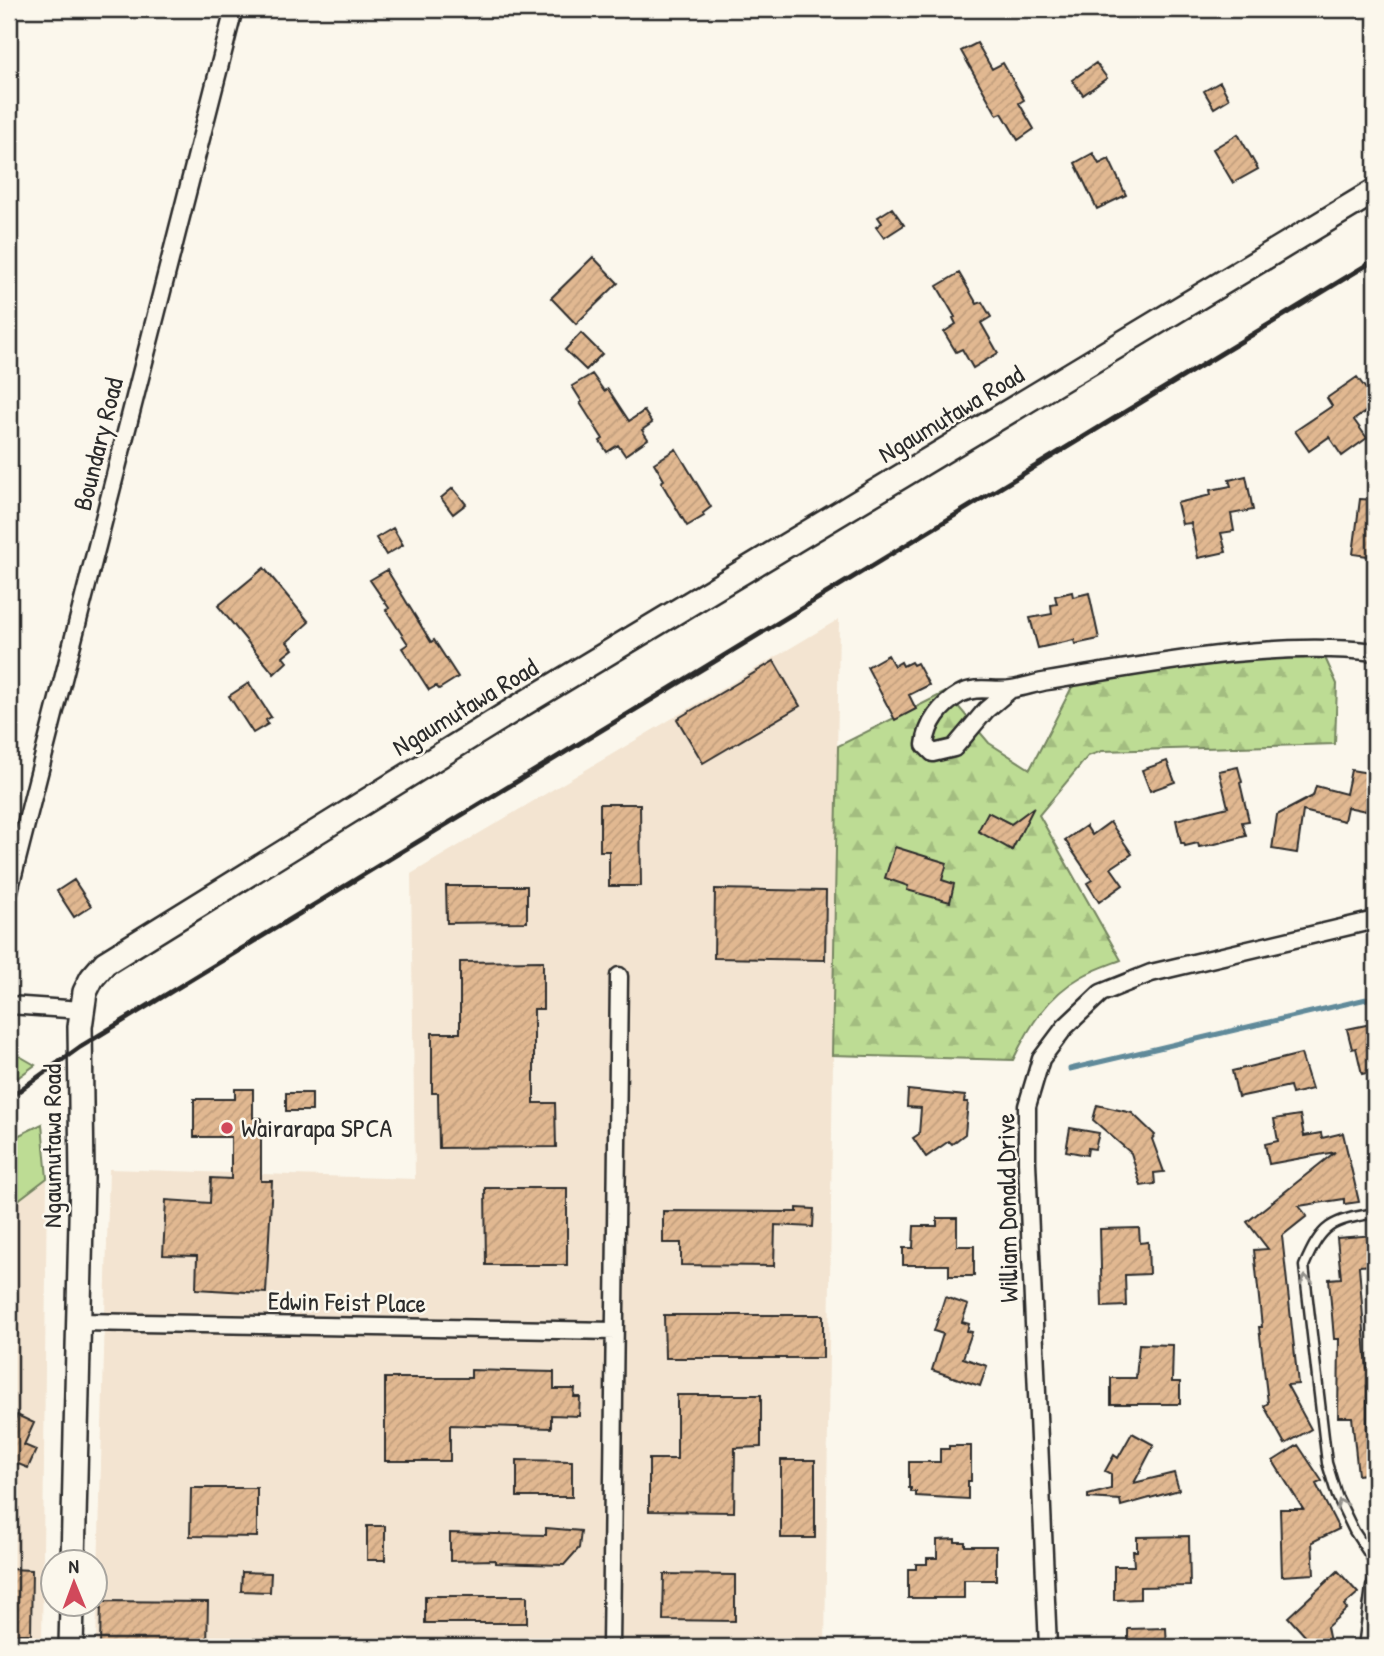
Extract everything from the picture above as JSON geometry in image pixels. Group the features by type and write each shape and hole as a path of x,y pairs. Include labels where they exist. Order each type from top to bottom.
{"main road":[{"name":"Ngaumutawa Road","path":"73,1548 82,1010 85,992 92,978 105,963 523,704 1375,191"},
{"path":"71,1647 72,1618"}],"street":[{"name":"Boundary Road","path":"9,891 234,9"},
{"path":"1011,689 986,710 954,748 933,752 925,745 926,733 940,709 959,695 974,689 1011,689 1165,662 1245,653 1301,650 1375,652"},
{"name":"William Donald Drive","path":"1048,1647 1027,1162 1027,1106 1041,1059 1065,1027 1101,993 1151,973 1375,920"},
{"path":"611,1647 619,976"},
{"path":"9,1005 82,1010"},
{"name":"Edwin Feist Place","path":"78,1322 615,1331"}],"lane":[{"path":"1375,1213 1339,1220 1316,1238 1304,1266 1327,1463 1337,1496 1354,1531 1375,1563"},
{"path":"1363,1647 1371,1587 1375,1578"}],"shaded area":[{"path":"839,619 825,1647 96,1647 97,1618 108,1618 108,1548 99,1548 109,1169 415,1179 411,874"},
{"path":"47,1178 43,1548 38,1548 38,1618 42,1618 42,1647 9,1647 9,1207"}],"green space":[{"path":"1322,651 1337,684 1335,744 1102,751 1088,756 1039,815 1121,960 1086,974 1058,993 1040,1013 1013,1060 832,1055 838,746 946,692 989,743 1030,769 1075,681 1146,658"},
{"path":"9,1050 35,1065 9,1084"},
{"path":"42,1124 47,1178 9,1207 9,1140"}],"building":[{"path":"977,43 992,69 1003,63 1024,100 1019,103 1034,129 1018,140 1002,113 997,115 961,51"},
{"path":"1096,63 1107,78 1083,95 1072,80"},
{"path":"1220,82 1229,99 1214,108 1204,91"},
{"path":"1238,134 1258,169 1233,183 1213,149"},
{"path":"1093,153 1099,164 1109,159 1126,195 1097,209 1075,163"},
{"path":"892,208 904,225 884,238 876,227 882,223 878,217"},
{"path":"593,257 618,283 576,324 551,298"},
{"path":"959,273 977,304 982,302 991,317 981,323 998,353 973,368 962,349 956,352 944,332 956,324 953,318 955,317 937,286"},
{"path":"581,333 602,354 586,370 565,350"},
{"path":"592,374 604,391 608,389 629,421 644,411 652,423 642,430 648,439 625,455 618,445 607,452 600,441 603,439 572,386"},
{"path":"1357,377 1366,389 1370,387 1375,395 1375,405 1354,420 1367,438 1342,456 1329,437 1309,451 1295,431 1332,406 1327,398"},
{"path":"676,449 711,507 703,513 704,516 687,526 661,482 664,480 654,463"},
{"path":"1246,476 1253,510 1231,514 1234,531 1221,533 1226,552 1198,558 1191,523 1182,524 1177,503 1211,495 1210,490 1231,486 1229,480"},
{"path":"453,488 466,504 453,514 441,498"},
{"path":"1360,499 1375,500 1375,557 1353,554"},
{"path":"393,528 403,545 386,555 376,538"},
{"path":"264,568 309,622 287,642 293,649 283,657 287,662 274,674 218,606"},
{"path":"387,570 431,642 434,640 458,677 439,689 436,686 429,690 402,648 408,644 370,580"},
{"path":"1072,592 1073,597 1089,593 1099,639 1075,644 1074,640 1038,648 1030,618 1052,614 1051,605 1057,604 1055,596"},
{"path":"888,655 894,666 901,662 903,666 911,662 913,665 917,663 929,685 909,695 916,709 895,720 867,667"},
{"path":"774,661 800,706 703,763 677,719"},
{"path":"249,683 271,717 266,720 268,724 253,733 229,696"},
{"path":"1167,761 1175,782 1150,791 1142,770"},
{"path":"1238,767 1249,821 1242,822 1246,836 1199,847 1198,843 1185,846 1181,843 1176,820 1228,807 1219,771"},
{"path":"1351,770 1375,774 1366,811 1347,807 1344,821 1303,811 1297,853 1272,849 1277,815 1313,796 1316,786 1346,794"},
{"path":"600,804 640,804 641,886 609,886 609,851 600,851"},
{"path":"1034,807 1012,850 978,831 988,812 1011,824"},
{"path":"1110,822 1132,854 1111,868 1123,885 1099,902 1087,883 1092,880 1065,840 1086,826 1092,835"},
{"path":"895,847 947,863 942,880 954,884 950,902 907,890 908,886 885,878"},
{"path":"74,880 91,906 74,917 57,891"},
{"path":"446,886 527,886 527,922 447,923"},
{"path":"715,889 826,891 825,960 714,958"},
{"path":"543,961 543,1009 534,1009 534,1103 555,1103 556,1147 439,1148 438,1093 432,1093 432,1033 460,1033 460,962"},
{"path":"1371,1024 1373,1029 1375,1028 1375,1071 1362,1074 1356,1048 1352,1049 1347,1029"},
{"path":"1301,1054 1312,1089 1292,1094 1290,1086 1238,1097 1232,1071"},
{"path":"235,1089 253,1089 253,1118 261,1118 261,1181 272,1181 266,1293 196,1289 197,1256 163,1255 166,1200 210,1203 211,1178 231,1179 231,1137 194,1137 194,1099 235,1099"},
{"path":"908,1090 965,1096 964,1102 968,1102 965,1134 926,1157 913,1138 919,1134 921,1108 907,1107"},
{"path":"286,1093 312,1093 312,1111 286,1111"},
{"path":"1097,1105 1132,1113 1155,1135 1152,1139 1164,1172 1154,1173 1155,1184 1141,1186 1131,1153 1093,1120"},
{"path":"1300,1115 1304,1136 1321,1133 1322,1138 1343,1133 1359,1202 1344,1204 1344,1199 1299,1206 1307,1216 1282,1236 1298,1384 1287,1385 1311,1429 1285,1444 1264,1406 1268,1403 1254,1250 1268,1249 1247,1222 1335,1152 1269,1164 1265,1144 1278,1141 1274,1119"},
{"path":"1070,1128 1099,1133 1095,1149 1088,1148 1087,1155 1066,1151"},
{"path":"485,1188 567,1188 567,1265 486,1265"},
{"path":"797,1208 814,1209 813,1227 775,1225 774,1266 681,1265 681,1243 663,1243 663,1211 797,1212"},
{"path":"937,1218 957,1218 957,1246 974,1246 974,1276 949,1276 949,1265 903,1265 903,1248 913,1248 914,1226 937,1226"},
{"path":"1139,1228 1140,1243 1148,1242 1149,1274 1125,1275 1126,1306 1102,1307 1100,1229"},
{"path":"1375,1235 1375,1265 1359,1266 1367,1369 1375,1369 1375,1387 1367,1387 1367,1430 1375,1429 1375,1473 1358,1475 1352,1417 1338,1417 1339,1339 1334,1339 1329,1279 1341,1278 1337,1238"},
{"path":"945,1297 968,1305 962,1322 969,1324 967,1331 972,1332 963,1358 987,1366 980,1386 932,1370 943,1334 934,1331"},
{"path":"664,1315 823,1315 823,1358 665,1358"},
{"path":"1139,1344 1173,1345 1172,1382 1180,1382 1180,1404 1111,1404 1111,1378 1136,1378"},
{"path":"471,1370 554,1372 554,1389 575,1389 574,1397 580,1397 579,1416 551,1415 551,1428 450,1425 450,1461 385,1461 385,1378 471,1378"},
{"path":"677,1395 761,1395 761,1447 735,1448 734,1512 649,1511 649,1459 677,1459"},
{"path":"17,1415 34,1423 24,1445 36,1450 28,1468 16,1463 9,1477 9,1433"},
{"path":"1132,1433 1154,1445 1134,1483 1174,1473 1179,1490 1121,1506 1120,1500 1088,1498 1088,1495 1111,1489 1111,1474 1105,1471 1114,1455 1118,1458"},
{"path":"1298,1445 1322,1481 1316,1484 1339,1529 1312,1542 1314,1574 1282,1576 1280,1509 1303,1509 1273,1461"},
{"path":"949,1446 971,1446 968,1499 916,1496 916,1492 911,1492 909,1488 909,1462 940,1462 940,1449 949,1449"},
{"path":"517,1460 572,1461 572,1497 517,1497"},
{"path":"781,1460 815,1460 815,1538 781,1538"},
{"path":"191,1488 257,1488 257,1537 190,1536"},
{"path":"367,1526 385,1526 385,1560 367,1560"},
{"path":"546,1528 581,1531 579,1548 564,1565 495,1563 495,1560 450,1561 450,1533 546,1535"},
{"path":"1189,1536 1190,1586 1140,1587 1140,1599 1114,1600 1114,1566 1134,1566 1133,1551 1137,1551 1137,1537"},
{"path":"955,1539 955,1542 965,1542 965,1546 996,1546 996,1580 964,1580 964,1598 908,1598 908,1569 916,1569 916,1564 927,1564 927,1558 937,1558 937,1540"},
{"path":"9,1569 32,1570 31,1634 9,1634"},
{"path":"1338,1571 1358,1593 1344,1605 1347,1609 1327,1627 1331,1647 1315,1647 1288,1617"},
{"path":"242,1572 271,1573 270,1592 241,1591"},
{"path":"664,1574 735,1575 735,1621 663,1620"},
{"path":"425,1596 527,1596 527,1623 425,1623"},
{"path":"108,1601 208,1602 207,1647 100,1647 101,1618 108,1618"},
{"path":"1166,1628 1167,1647 1128,1647 1128,1629"}],"waterway":[{"path":"1070,1069 1375,997"}],"railway":[{"path":"9,1098 80,1047 1375,260"}],"place":[{"name":"Wairarapa SPCA","path":"227,1128"}]}
